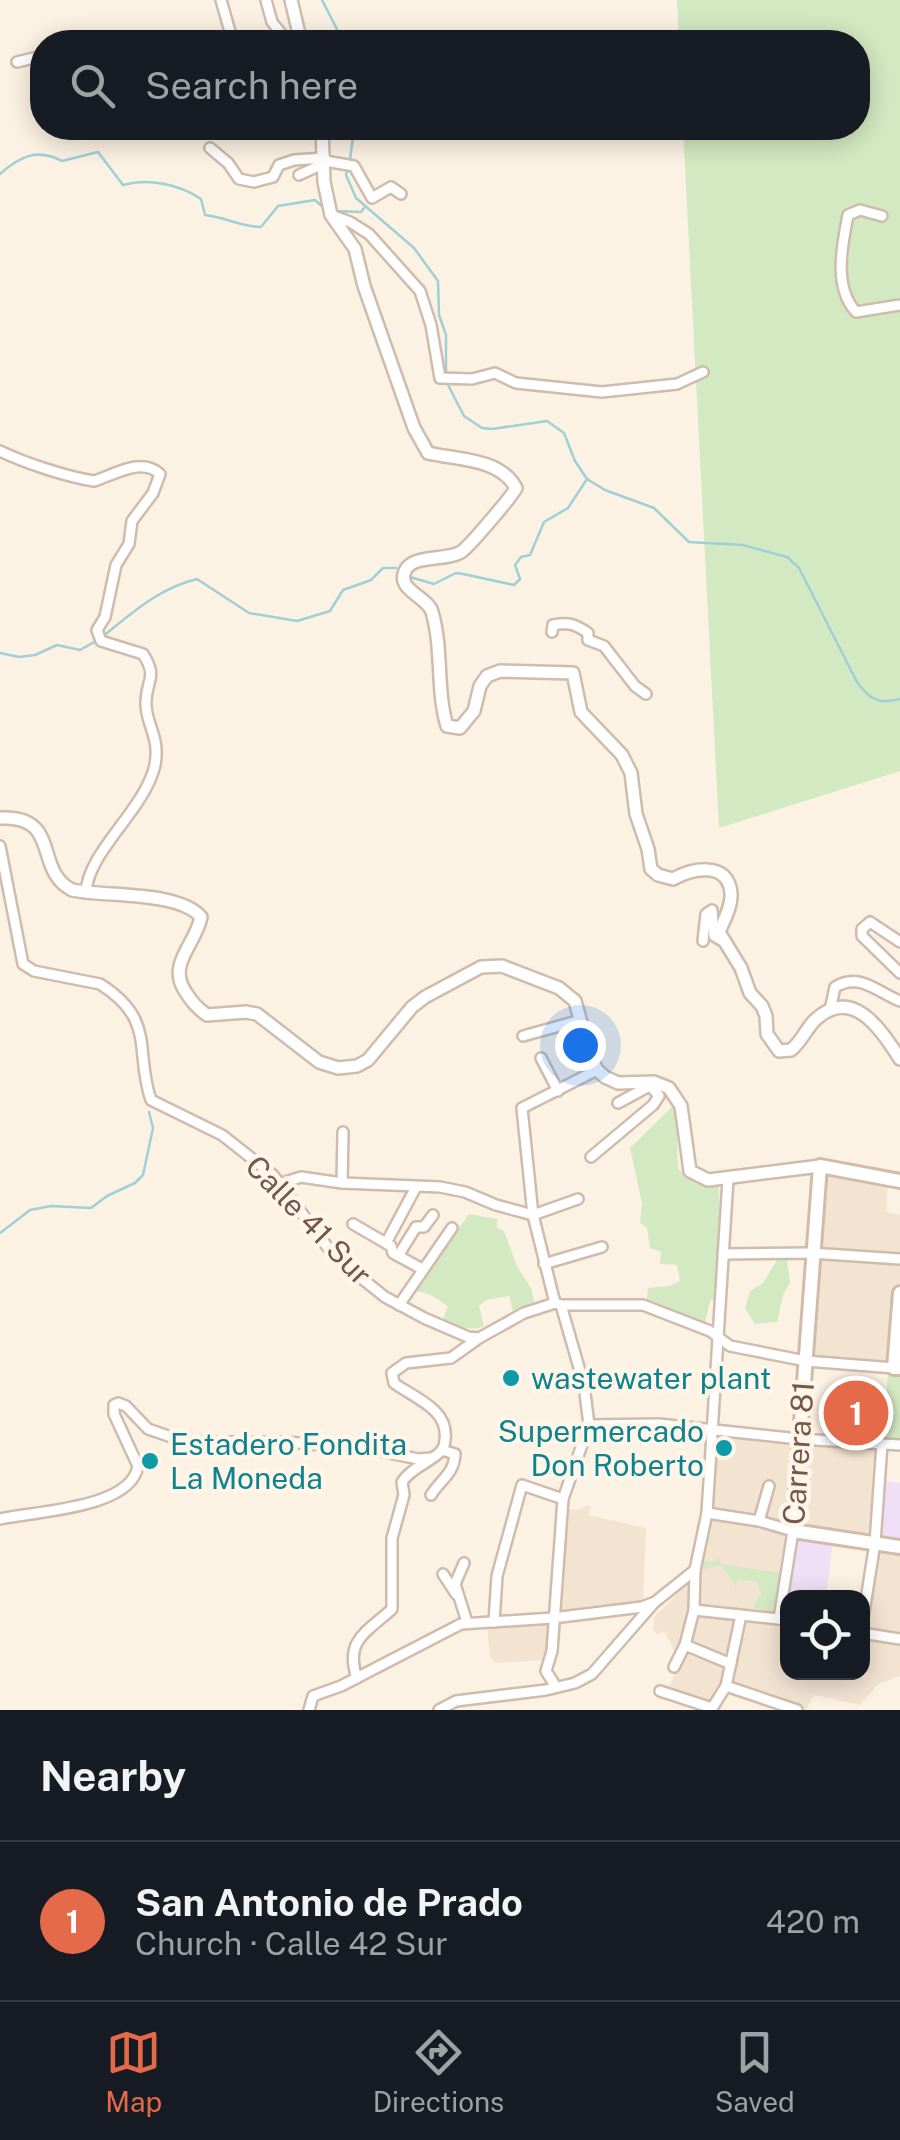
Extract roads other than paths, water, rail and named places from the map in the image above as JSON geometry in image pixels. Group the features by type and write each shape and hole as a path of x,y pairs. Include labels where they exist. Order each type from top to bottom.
{"main road":[{"path":"820,1166 900,1181"},
{"name":"Carrera 81","path":"793,1531 820,1166"},
{"path":"897,1368 900,1293"},
{"path":"793,1531 900,1547"}],"street":[{"path":"221,0 230,30"},
{"path":"266,0 278,30"},
{"path":"291,0 298,30"},
{"path":"17,62 30,59"},
{"path":"323,140 324,182 331,215 355,249 414,428 428,453 491,466 510,478 516,488 511,500 461,553 410,564 405,571 403,580 430,605 434,616 442,710 448,726 460,728 474,711 480,686 487,676 500,670 573,673 581,712 622,755 631,773 636,814 652,869 658,875 673,878 703,868 729,885 730,905 719,932 741,968 750,993 762,1006 770,1043 778,1051 790,1050 812,1022 830,1010 850,1007 880,1029 900,1059"},
{"path":"210,148 239,179 254,182 273,177 283,164 325,161 350,165 372,198 392,186 401,194"},
{"path":"299,176 325,161"},
{"path":"882,216 860,210 848,215 842,282 846,301 856,312 900,306"},
{"path":"331,215 368,234 420,291 446,378 472,379 495,373 516,383 602,392 676,384 703,372"},
{"path":"0,451 30,465 47,466 87,480 140,466 152,466 160,474 132,521 129,544 116,565 105,616 97,630 101,642 143,654 149,665 153,678 146,700 147,713 156,730 156,759 151,781 89,875 86,893"},
{"path":"552,632 553,625 572,622 582,628 588,633 588,640 604,646 635,686 646,694"},
{"path":"0,818 30,822 42,836 64,886 86,893 165,901 196,911 201,917 198,929 178,972 197,1008 212,1015 257,1014 319,1062 338,1068 365,1062 418,1001 481,967 502,966 558,988 575,1001 597,1070 618,1083 654,1083 669,1088 681,1106 690,1170 700,1179 820,1166"},
{"name":"Calle 41 Sur","path":"0,846 23,964 34,972 100,984 108,989 137,1020 152,1100 222,1135 282,1183 335,1257 366,1284 450,1330 479,1338"},
{"path":"704,941 706,914 712,910 714,936 724,942"},
{"path":"900,942 870,922 862,929 862,936 900,973"},
{"path":"830,1010 835,987 850,980 900,1001"},
{"path":"523,1036 582,1020"},
{"path":"542,1058 558,1091"},
{"path":"556,1687 546,1672 552,1651 563,1499 589,1424 584,1385 544,1264 533,1215 522,1108 597,1070"},
{"path":"618,1103 654,1083"},
{"path":"591,1157 653,1104 658,1096 654,1083"},
{"path":"342,1183 343,1132"},
{"path":"282,1183 301,1177 465,1192 496,1206 533,1215 578,1198"},
{"path":"674,1667 686,1645 694,1610 695,1570 707,1514 728,1178"},
{"path":"386,1243 416,1187"},
{"path":"398,1256 416,1226 424,1228 433,1214"},
{"path":"353,1224 422,1269"},
{"path":"399,1305 452,1228"},
{"path":"544,1264 602,1247"},
{"path":"723,1254 813,1254 900,1260"},
{"path":"358,1678 351,1660 357,1643 368,1628 392,1609 392,1538 404,1495 402,1482 442,1450 446,1433 442,1420 427,1403 394,1383 394,1370 414,1361 451,1358 524,1313 558,1304 643,1305 720,1336 730,1346 804,1361 897,1368"},
{"path":"0,1518 94,1502 130,1484 138,1466 114,1414 114,1405 118,1403 126,1406 139,1423 186,1442 287,1442 431,1458"},
{"path":"589,1424 711,1428 798,1439 900,1445"},
{"path":"867,1590 882,1444"},
{"path":"431,1495 450,1474 455,1460 456,1454 442,1450"},
{"path":"494,1622 497,1576 522,1485 563,1499"},
{"path":"758,1521 769,1486"},
{"path":"707,1514 758,1521 793,1531"},
{"name":"Carrera 81","path":"786,1590 793,1531"},
{"path":"456,1594 455,1584 464,1564"},
{"path":"439,1710 456,1701 576,1683 592,1674 654,1602 695,1570"},
{"path":"443,1574 467,1622"},
{"path":"310,1710 313,1696 358,1678 467,1622 552,1618 654,1602"},
{"path":"694,1610 780,1620"},
{"path":"660,1690 712,1709 726,1686 741,1616"},
{"path":"870,1634 900,1639"},
{"path":"686,1645 731,1664"},
{"path":"726,1686 796,1710"}],"waterway":[{"path":"322,0 337,30"},
{"path":"350,160 352,140"},
{"path":"0,174 29,156 45,155 62,161 98,152 123,185 153,182 173,186 201,199 205,215 240,224 261,227 278,206 315,200 325,209"},
{"path":"348,167 346,175 356,198 414,248 438,281 439,315 446,335 446,381 464,416 482,428 492,429 547,421 564,433 587,479 654,508 689,542 743,545 787,557 799,568 861,688 880,701 900,699"},
{"path":"334,211 361,212 364,208"},
{"path":"410,577 434,584 456,573 514,585 520,579 515,565 521,557 530,555 544,522 568,508 587,479"},
{"path":"102,637 158,595 197,579 249,613 297,621 330,611 343,590 371,580 383,568 396,568"},
{"path":"0,653 35,655 57,645 80,650 98,640"},
{"path":"0,1233 30,1210 51,1206 91,1208 135,1183 143,1175 153,1128 149,1112"}],"place":[{"name":"wastewater plant","path":"511,1378"},
{"name":"San Antonio de Prado","path":"856,1413"},
{"name":"Supermercado Don Roberto","path":"724,1448"},
{"name":"Estadero Fondita La Moneda","path":"150,1461"}]}
